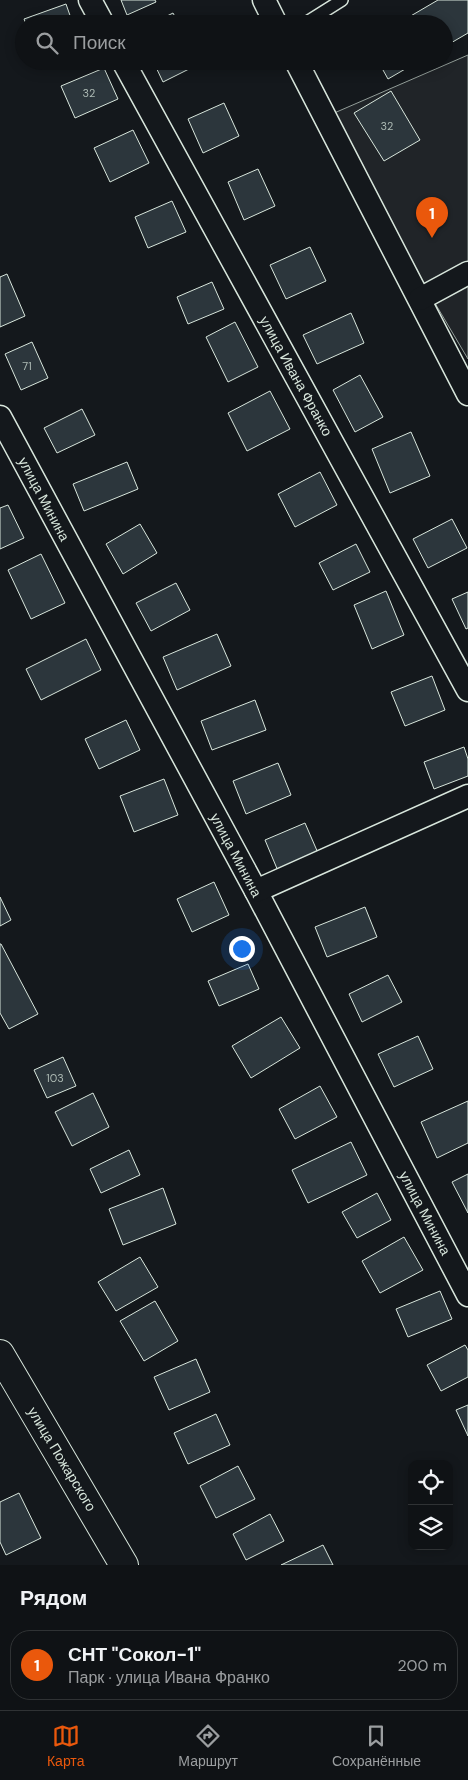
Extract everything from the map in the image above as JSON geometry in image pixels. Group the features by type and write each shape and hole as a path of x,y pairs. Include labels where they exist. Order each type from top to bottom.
{"street":[{"path":"90,0 98,15"},
{"path":"264,0 272,15"},
{"name":"улица Ивана Франко","path":"128,70 468,690"},
{"path":"301,70 468,394"},
{"path":"420,299 468,273"},
{"name":"улица Минина","path":"0,417 256,891 468,1296"},
{"path":"256,891 468,796"},
{"name":"улица Пожарского","path":"0,1354 124,1565"}],"lane":[{"path":"318,15 342,0"}],"shaded area":[{"path":"468,55 468,359 325,117 433,70 453,70 453,62"}],"building":[{"path":"121,0 155,0 156,2 127,15"},
{"path":"438,0 468,0 468,33 453,42 453,15 412,15"},
{"path":"66,4 70,15 35,15"},
{"path":"99,70 105,70 118,99 75,118 61,86"},
{"path":"157,70 187,70 163,82"},
{"path":"383,70 404,70 388,79"},
{"path":"391,91 420,140 384,161 354,113"},
{"path":"224,103 239,136 203,153 188,119"},
{"path":"133,130 149,163 110,182 94,148"},
{"path":"258,169 275,206 244,220 228,182"},
{"path":"172,201 186,232 148,248 135,217"},
{"path":"310,247 326,281 286,299 270,265"},
{"path":"7,274 25,316 0,327 0,277"},
{"path":"212,282 224,309 188,324 177,297"},
{"path":"351,313 364,343 317,364 303,335"},
{"path":"235,322 258,367 228,382 206,337"},
{"path":"32,342 48,378 21,390 5,354"},
{"path":"360,375 383,417 355,432 333,390"},
{"path":"270,391 290,429 247,451 228,413"},
{"path":"82,409 95,435 57,453 44,428"},
{"path":"411,432 430,476 390,493 372,449"},
{"path":"127,462 138,489 84,511 73,484"},
{"path":"320,472 337,505 295,527 278,494"},
{"path":"8,505 24,538 0,549 0,508"},
{"path":"452,519 467,548 428,568 413,539"},
{"path":"140,524 157,553 123,574 106,544"},
{"path":"356,544 370,572 333,590 319,563"},
{"path":"41,554 65,603 31,619 8,570"},
{"path":"176,583 190,610 151,631 136,603"},
{"path":"386,591 404,635 372,649 354,605"},
{"path":"468,592 468,628 466,629 452,599"},
{"path":"217,634 231,666 177,690 163,657"},
{"path":"86,639 101,670 41,700 26,669"},
{"path":"432,676 445,710 405,726 391,692"},
{"path":"255,700 266,730 212,750 201,721"},
{"path":"126,720 140,750 99,769 85,739"},
{"path":"464,747 468,759 468,776 434,789 424,762"},
{"path":"278,763 291,795 246,814 233,781"},
{"path":"164,779 178,815 134,832 120,796"},
{"path":"305,823 318,853 278,871 265,840"},
{"path":"214,882 229,915 192,932 177,899"},
{"path":"0,897 11,920 0,926"},
{"path":"365,907 377,937 327,957 315,927"},
{"path":"0,944 38,1014 9,1029 0,1013"},
{"path":"248,964 259,989 219,1006 208,981"},
{"path":"388,975 402,1002 362,1022 349,994"},
{"path":"281,1017 300,1048 251,1078 232,1046"},
{"path":"418,1036 433,1069 394,1087 378,1054"},
{"path":"63,1057 76,1086 47,1098 34,1070"},
{"path":"320,1086 337,1117 295,1139 279,1109"},
{"path":"93,1093 109,1127 72,1146 55,1112"},
{"path":"468,1101 468,1143 437,1158 421,1122"},
{"path":"351,1142 367,1175 308,1203 292,1170"},
{"path":"129,1150 140,1175 101,1193 90,1169"},
{"path":"468,1174 468,1213 452,1182"},
{"path":"163,1188 176,1224 123,1245 109,1209"},
{"path":"377,1193 391,1220 357,1238 342,1212"},
{"path":"404,1237 423,1270 380,1293 362,1261"},
{"path":"140,1257 158,1287 116,1311 98,1282"},
{"path":"440,1291 452,1319 408,1337 396,1309"},
{"path":"155,1301 178,1341 144,1361 120,1321"},
{"path":"465,1345 468,1350 468,1377 441,1391 427,1365"},
{"path":"196,1359 210,1392 169,1410 154,1377"},
{"path":"468,1405 468,1436 456,1410"},
{"path":"216,1414 230,1445 188,1464 174,1433"},
{"path":"238,1466 255,1499 216,1518 200,1486"},
{"path":"19,1493 41,1538 6,1555 0,1542 0,1502"},
{"path":"270,1514 284,1541 246,1560 233,1534"},
{"path":"323,1545 333,1565 281,1565"}],"place":[{"name":"СНТ \"Сокол-1\"","path":"432,238"}]}
